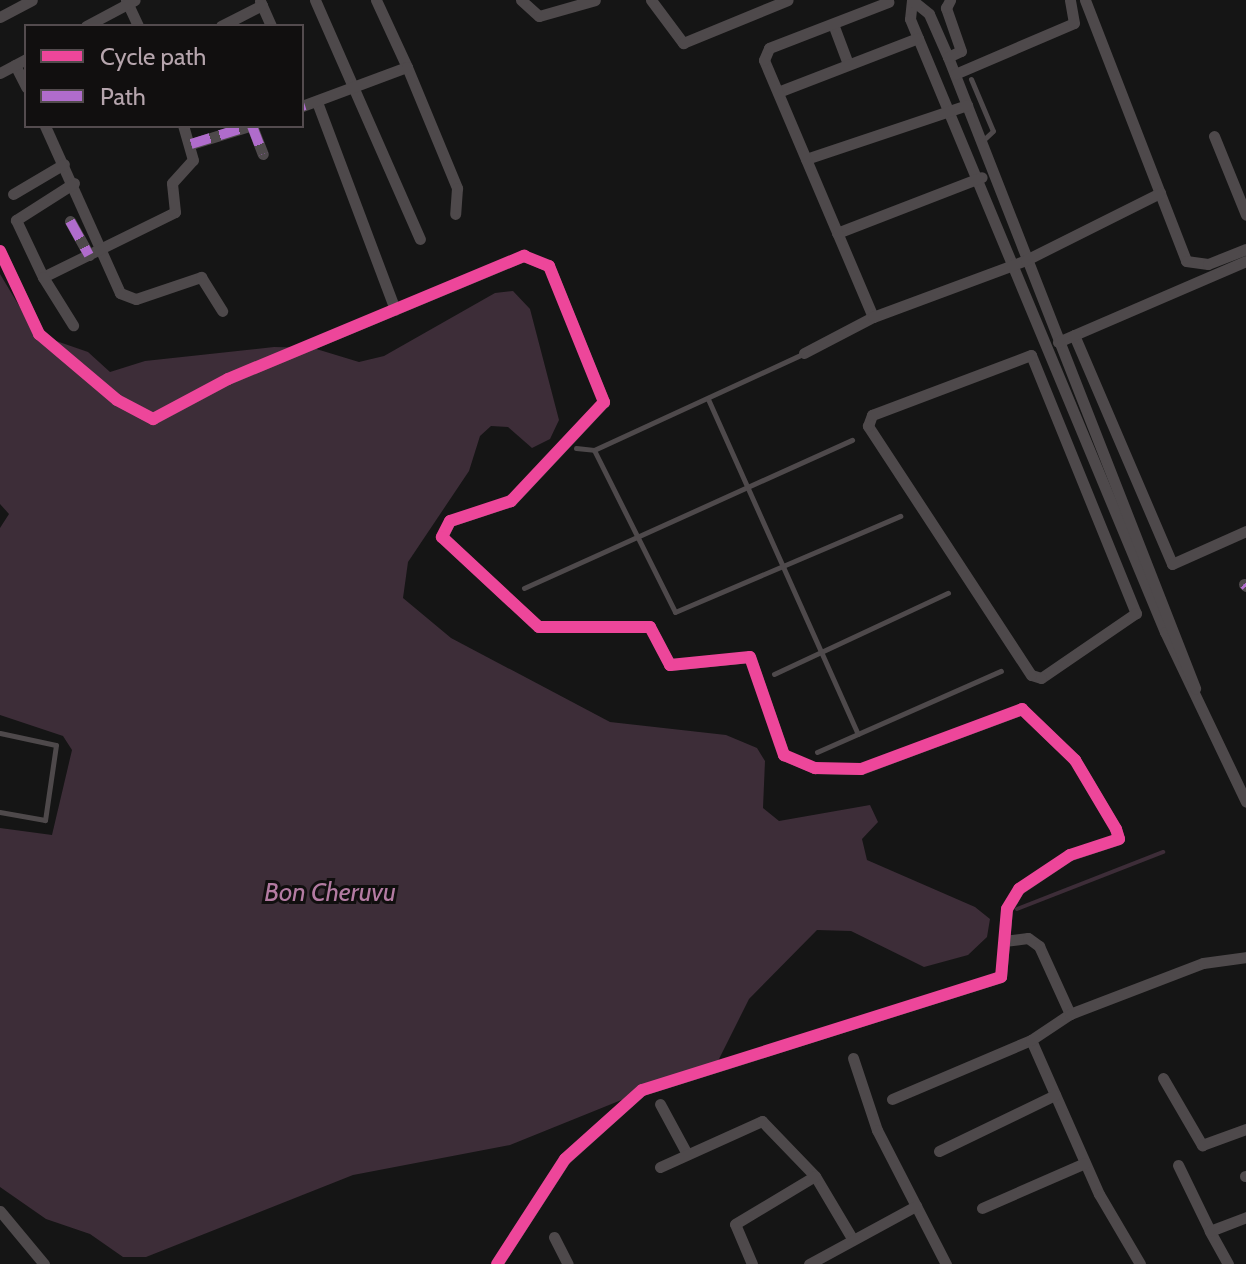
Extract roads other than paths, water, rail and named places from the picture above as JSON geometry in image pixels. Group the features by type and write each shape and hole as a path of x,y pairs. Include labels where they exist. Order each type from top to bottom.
{"street":[{"path":"0,17 32,0"},
{"path":"315,0 358,88 420,239"},
{"path":"376,0 457,188 455,214"},
{"path":"521,0 539,16 595,0"},
{"path":"651,0 683,43 788,0"},
{"path":"912,0 929,14 955,74 1058,342 1159,584 1169,630"},
{"path":"912,0 918,38 1120,523 1245,793"},
{"path":"948,57 961,51 946,8 950,0"},
{"path":"955,74 1074,23 1070,0"},
{"path":"1085,0 1186,261 1208,264 1246,249"},
{"path":"90,24 130,1 137,24"},
{"path":"873,317 764,53 888,2"},
{"path":"224,24 261,3 270,24"},
{"path":"833,24 848,64"},
{"path":"778,92 918,38"},
{"path":"0,73 21,62"},
{"path":"395,310 306,103 358,88 407,67"},
{"path":"806,159 967,105"},
{"path":"47,128 105,248 125,298 197,276 222,311"},
{"path":"43,277 175,212 172,183 191,165 191,144 184,128"},
{"path":"191,144 243,128"},
{"path":"251,128 263,154"},
{"path":"1214,136 1246,215"},
{"path":"13,194 64,164"},
{"path":"837,233 992,173"},
{"path":"73,325 43,277 16,220 74,183"},
{"path":"804,353 873,317 1013,266 1160,193"},
{"path":"70,221 89,255"},
{"path":"0,251 39,334 117,400 153,419 228,379 524,256 549,266 604,402 511,501 450,521 442,537 539,627 650,627 670,665 750,657 784,755 815,768 861,769 1022,709 1050,728 1119,839 1070,855 1028,881 1007,909 1001,977 642,1090 565,1159 497,1264"},
{"path":"1058,342 1246,261"},
{"path":"1074,335 1172,564"},
{"path":"1031,355 1107,541 1136,616 1050,677 1031,675 868,420 1031,355"},
{"path":"1098,522 1120,523 1132,519"},
{"path":"1107,541 1120,523"},
{"path":"1159,584 1172,564 1246,531"},
{"path":"1141,541 1154,553 1164,548"},
{"path":"1004,941 1028,938 1039,946 1070,1014"},
{"path":"892,1099 1031,1040 1070,1014 1203,963 1246,957"},
{"path":"1031,1040 1085,1163 1140,1264"},
{"path":"853,1058 877,1130 946,1264"},
{"path":"1163,1078 1202,1145 1246,1129"},
{"path":"939,1151 1055,1095"},
{"path":"660,1104 687,1154"},
{"path":"660,1167 762,1121 815,1176 853,1240"},
{"path":"982,1208 1085,1163"},
{"path":"1178,1165 1228,1264"},
{"path":"752,1264 735,1224 815,1176"},
{"path":"809,1264 916,1206"},
{"path":"0,1211 44,1264"},
{"path":"1210,1231 1246,1217"},
{"path":"554,1237 568,1264"}],"lane":[{"path":"971,79 993,131 980,142"},
{"path":"576,448 594,450 804,353"},
{"path":"708,399 824,651 858,734"},
{"path":"524,588 852,440"},
{"path":"594,450 633,539 675,612 785,568 900,516"},
{"path":"774,674 948,593"},
{"path":"817,752 1001,671"},
{"path":"0,733 56,745 45,820 0,812"}],"water":[{"name":"Bon Cheruvu","path":"0,274 36,334 88,352 110,372 145,361 274,347 313,348 359,362 384,356 495,293 513,291 530,309 559,420 550,439 532,448 508,427 491,426 480,436 469,471 408,562 403,598 451,638 610,722 726,735 757,748 765,761 763,808 779,821 870,805 878,822 862,839 867,860 975,907 990,919 987,937 968,955 924,967 851,931 817,930 749,999 718,1061 510,1145 353,1175 146,1257 123,1257 90,1234 46,1219 0,1187 0,828 52,835 72,750 63,736 0,715 0,528 9,514 0,504"}],"waterway":[{"path":"1017,909 1163,852"}]}
